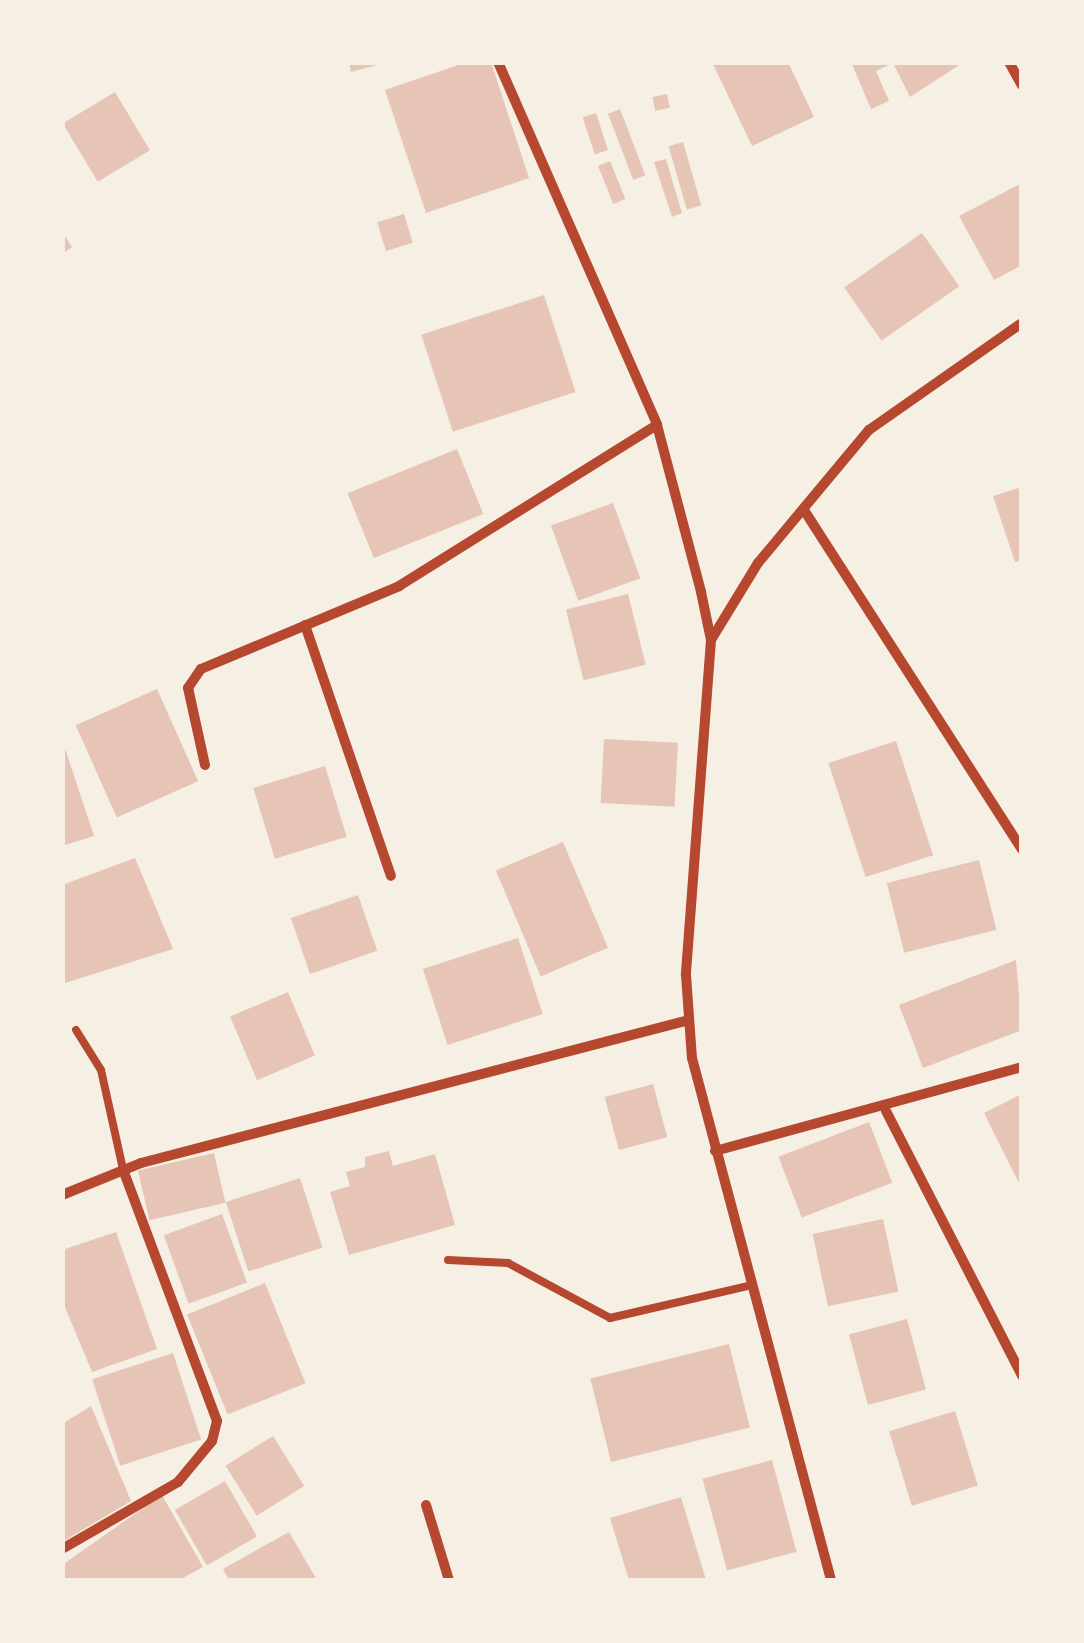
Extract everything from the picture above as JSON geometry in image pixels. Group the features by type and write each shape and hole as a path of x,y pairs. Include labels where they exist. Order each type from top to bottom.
{"street":[{"path":"498,62 657,426 710,640 689,1020 747,1286 830,1580"},
{"path":"1009,62 1022,85"},
{"path":"710,640 804,510 869,430 1022,323"},
{"path":"204,765 188,688 200,669 305,626 501,530 657,426"},
{"path":"804,510 1022,849"},
{"path":"305,626 391,876"},
{"path":"62,1196 123,1169 689,1020"},
{"path":"715,1152 886,1111 1022,1066"},
{"path":"886,1111 1022,1376"},
{"path":"62,1550 178,1482 212,1442 217,1421 123,1169"},
{"path":"426,1504 450,1580"}],"lane":[{"path":"76,1030 101,1070 123,1169"},
{"path":"448,1260 508,1263 610,1318 747,1286"}],"building":[{"path":"349,62 381,62 381,64 351,72"},
{"path":"467,62 491,62 529,178 426,213 385,90"},
{"path":"712,62 788,62 814,117 752,146"},
{"path":"851,62 964,62 910,97 893,63 876,71 889,101 871,109"},
{"path":"115,92 150,150 98,182 63,123"},
{"path":"667,94 670,108 655,111 652,97"},
{"path":"620,109 645,175 633,180 608,114"},
{"path":"596,113 608,150 595,154 583,117"},
{"path":"683,142 701,205 687,210 669,146"},
{"path":"666,159 682,213 672,217 654,162"},
{"path":"610,161 625,199 613,204 598,166"},
{"path":"1022,183 1022,265 994,280 959,216"},
{"path":"404,214 413,243 386,251 377,222"},
{"path":"62,232 72,247 62,254"},
{"path":"922,233 959,286 881,341 844,287"},
{"path":"544,295 576,392 453,432 421,335"},
{"path":"457,449 483,514 374,558 348,493"},
{"path":"1022,487 1022,560 1015,562 993,496"},
{"path":"613,503 640,578 578,601 551,526"},
{"path":"628,594 646,665 584,680 566,609"},
{"path":"157,689 198,781 117,817 76,725"},
{"path":"62,739 94,836 62,846"},
{"path":"604,739 678,743 675,807 601,803"},
{"path":"896,741 933,855 866,877 828,763"},
{"path":"325,766 347,837 275,859 253,788"},
{"path":"563,842 608,948 541,976 496,871"},
{"path":"135,858 173,949 65,983 62,885"},
{"path":"979,860 996,930 904,953 887,883"},
{"path":"358,895 377,951 310,974 291,918"},
{"path":"518,938 543,1014 448,1045 423,969"},
{"path":"1016,960 1022,1030 923,1068 899,1005"},
{"path":"288,992 315,1056 257,1080 230,1017"},
{"path":"653,1084 667,1137 619,1150 605,1097"},
{"path":"1022,1094 1022,1189 984,1113"},
{"path":"869,1122 892,1183 802,1217 778,1157"},
{"path":"389,1151 393,1166 435,1154 455,1225 349,1255 330,1192 350,1186 346,1172 365,1167 365,1157"},
{"path":"214,1153 225,1203 149,1220 138,1171"},
{"path":"300,1178 323,1247 248,1272 226,1202"},
{"path":"222,1214 247,1283 189,1304 164,1235"},
{"path":"883,1219 898,1291 828,1306 813,1234"},
{"path":"116,1232 157,1349 92,1372 62,1300 62,1250"},
{"path":"265,1283 305,1383 228,1415 187,1314"},
{"path":"907,1319 926,1390 868,1405 849,1335"},
{"path":"729,1344 750,1427 611,1462 590,1379"},
{"path":"173,1353 201,1440 120,1466 92,1379"},
{"path":"91,1406 131,1501 62,1542 62,1424"},
{"path":"955,1411 978,1486 912,1506 889,1431"},
{"path":"273,1436 304,1486 257,1516 226,1466"},
{"path":"772,1460 797,1552 727,1570 702,1479"},
{"path":"225,1481 257,1536 207,1565 175,1510"},
{"path":"162,1495 203,1567 179,1580 62,1580 62,1565"},
{"path":"681,1497 706,1580 629,1580 610,1518"},
{"path":"289,1532 317,1580 229,1580 223,1569"}]}
